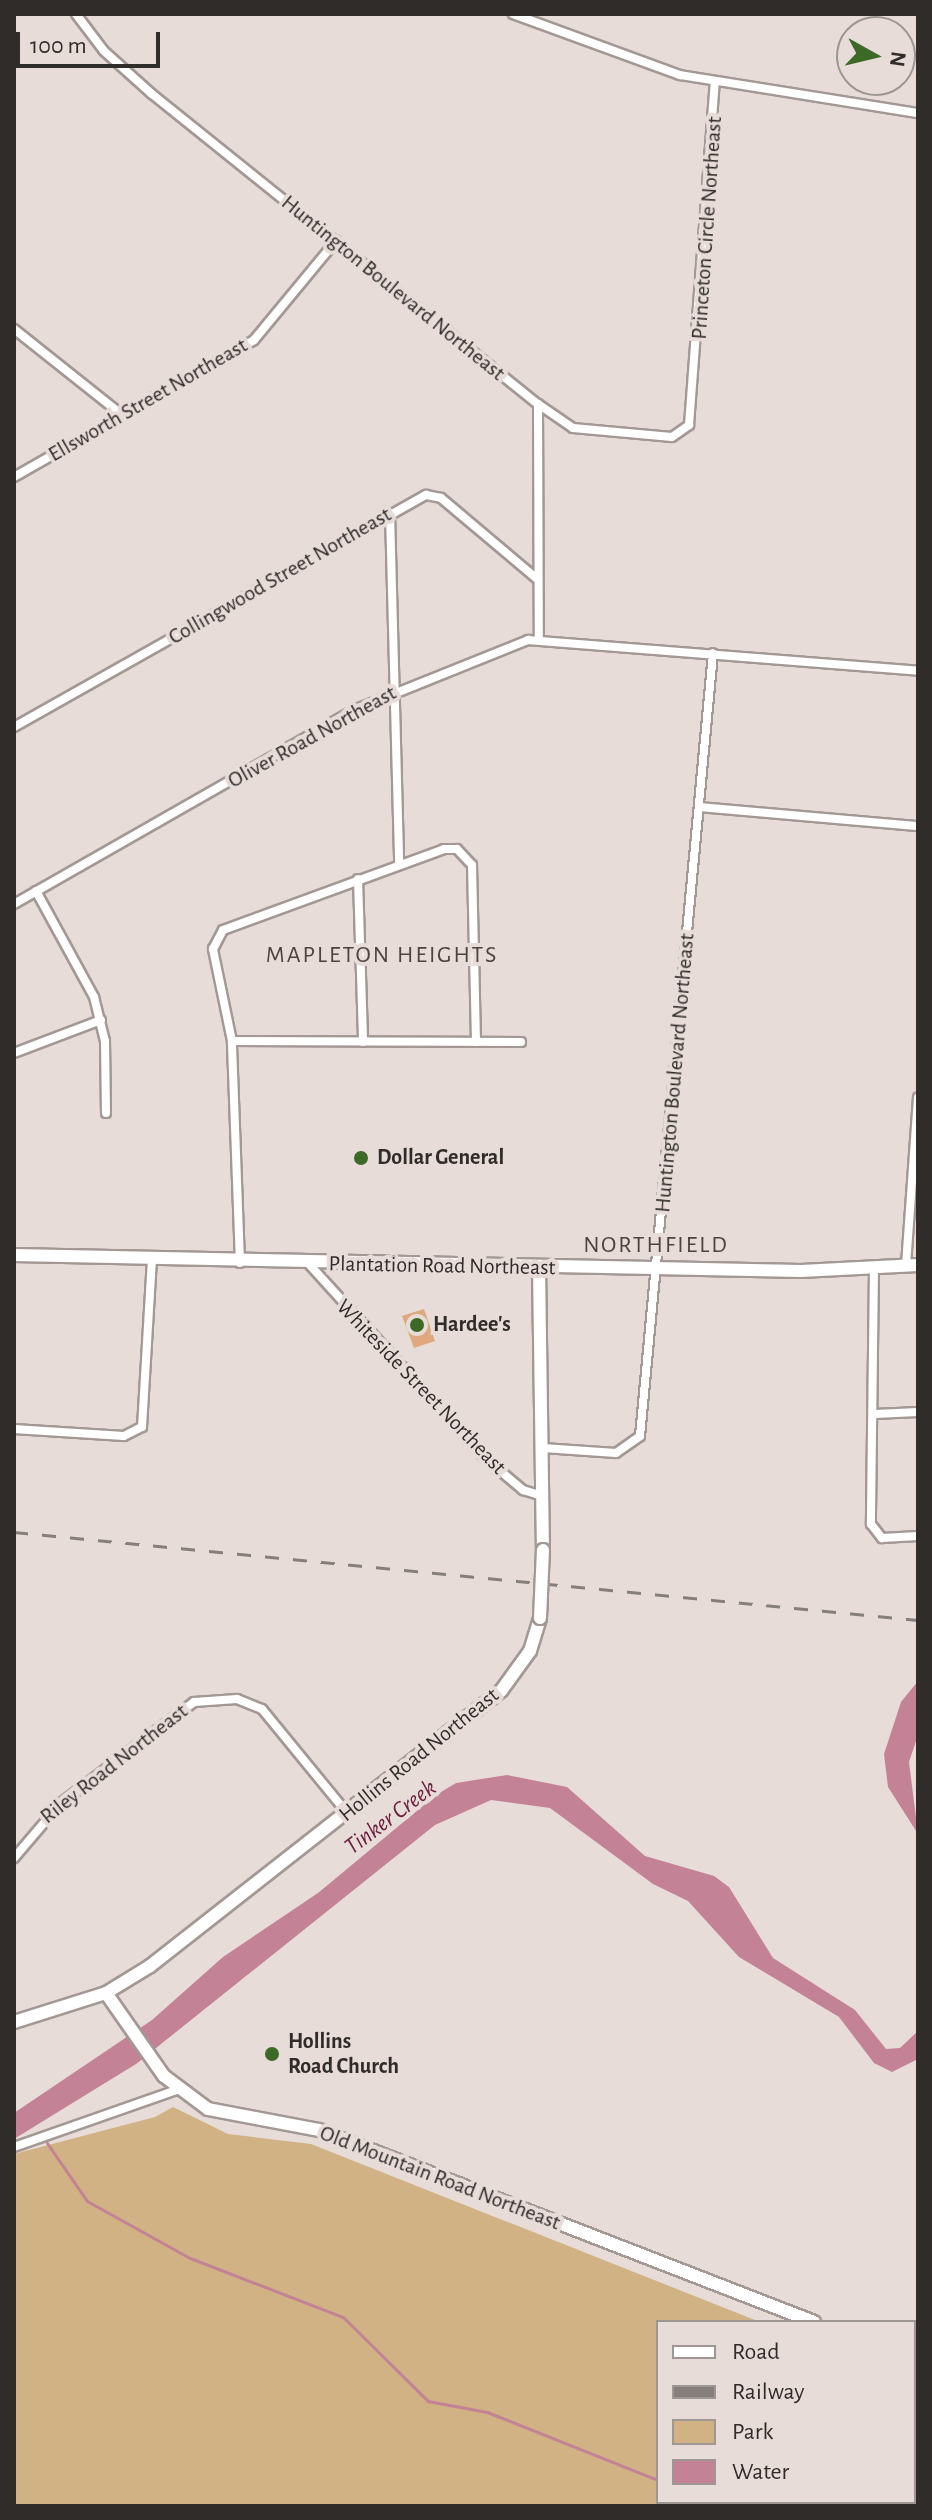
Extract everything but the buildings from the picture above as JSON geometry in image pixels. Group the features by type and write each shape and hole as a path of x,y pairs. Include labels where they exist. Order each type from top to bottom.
{"main road":[{"name":"Plantation Road Northeast","path":"14,1255 240,1263 659,1269 912,1265"},
{"name":"Hollins Road Northeast","path":"14,2022 106,1993 347,1813 501,1691 530,1651 540,1618 543,1550 539,1267"},
{"name":"Old Mountain Road Northeast","path":"106,1993 177,2090 227,2115 319,2130 809,2320"}],"street":[{"name":"Huntington Boulevard Northeast","path":"76,14 115,62 538,404"},
{"path":"513,14 680,75 918,113"},
{"name":"Princeton Circle Northeast","path":"538,404 573,428 672,437 689,425 715,81"},
{"name":"Ellsworth Street Northeast","path":"14,477 254,340 336,241"},
{"path":"14,329 122,415"},
{"path":"538,404 536,578 539,638"},
{"name":"Collingwood Street Northeast","path":"14,727 426,495 441,498 536,578"},
{"path":"390,513 399,864"},
{"name":"Oliver Road Northeast","path":"14,904 393,691 539,638 918,671"},
{"name":"Huntington Boulevard Northeast","path":"543,1448 616,1453 637,1443 659,1269 713,653"},
{"path":"700,807 918,826"},
{"path":"240,1263 232,1041 214,957 218,936 321,892 399,864 444,849 463,853 472,865 476,1042"},
{"path":"358,879 363,1042"},
{"path":"36,891 101,1020 106,1113"},
{"path":"14,1053 101,1020"},
{"path":"232,1041 521,1042"},
{"path":"912,1265 918,1097"},
{"path":"14,1429 124,1436 142,1427 152,1260"},
{"name":"Whiteside Street Northeast","path":"308,1263 485,1458 523,1490 543,1496"},
{"path":"874,1268 875,1414 871,1524 882,1538 918,1536"},
{"path":"875,1414 918,1412"},
{"name":"Riley Road Northeast","path":"14,1858 36,1825 184,1706 246,1700 272,1720 347,1813"},
{"path":"14,2147 136,2110 177,2090"}],"green space":[{"path":"173,2107 228,2134 311,2144 755,2320 656,2320 656,2504 916,2504 916,2440 918,2506 14,2506 14,2154 155,2117"}],"water":[{"path":"918,1681 918,1735 909,1762 918,1834 888,1787 884,1754 901,1702"},
{"path":"507,1775 567,1787 645,1856 714,1876 729,1887 773,1958 855,2010 886,2049 900,2048 918,2031 918,2059 892,2072 874,2063 839,2017 739,1957 688,1901 653,1884 550,1808 491,1800 435,1825 136,2064 14,2139 14,2113 152,2020 223,1957 318,1893 436,1795 456,1783"}],"waterway":[{"path":"47,2143 87,2201 190,2258 343,2317 428,2401 487,2412 656,2479"},
{"path":"710,2504 714,2506"}],"railway":[{"path":"14,1532 918,1620"}],"place":[{"name":"Dollar General","path":"361,1158"},
{"name":"Hardee's","path":"417,1325"},
{"name":"Hollins Road Church","path":"272,2054"}],"district":[{"name":"MAPLETON HEIGHTS","path":"382,956"},
{"name":"NORTHFIELD","path":"656,1246"}],"water label":[{"name":"Tinker Creek","path":"391,1818"}]}
